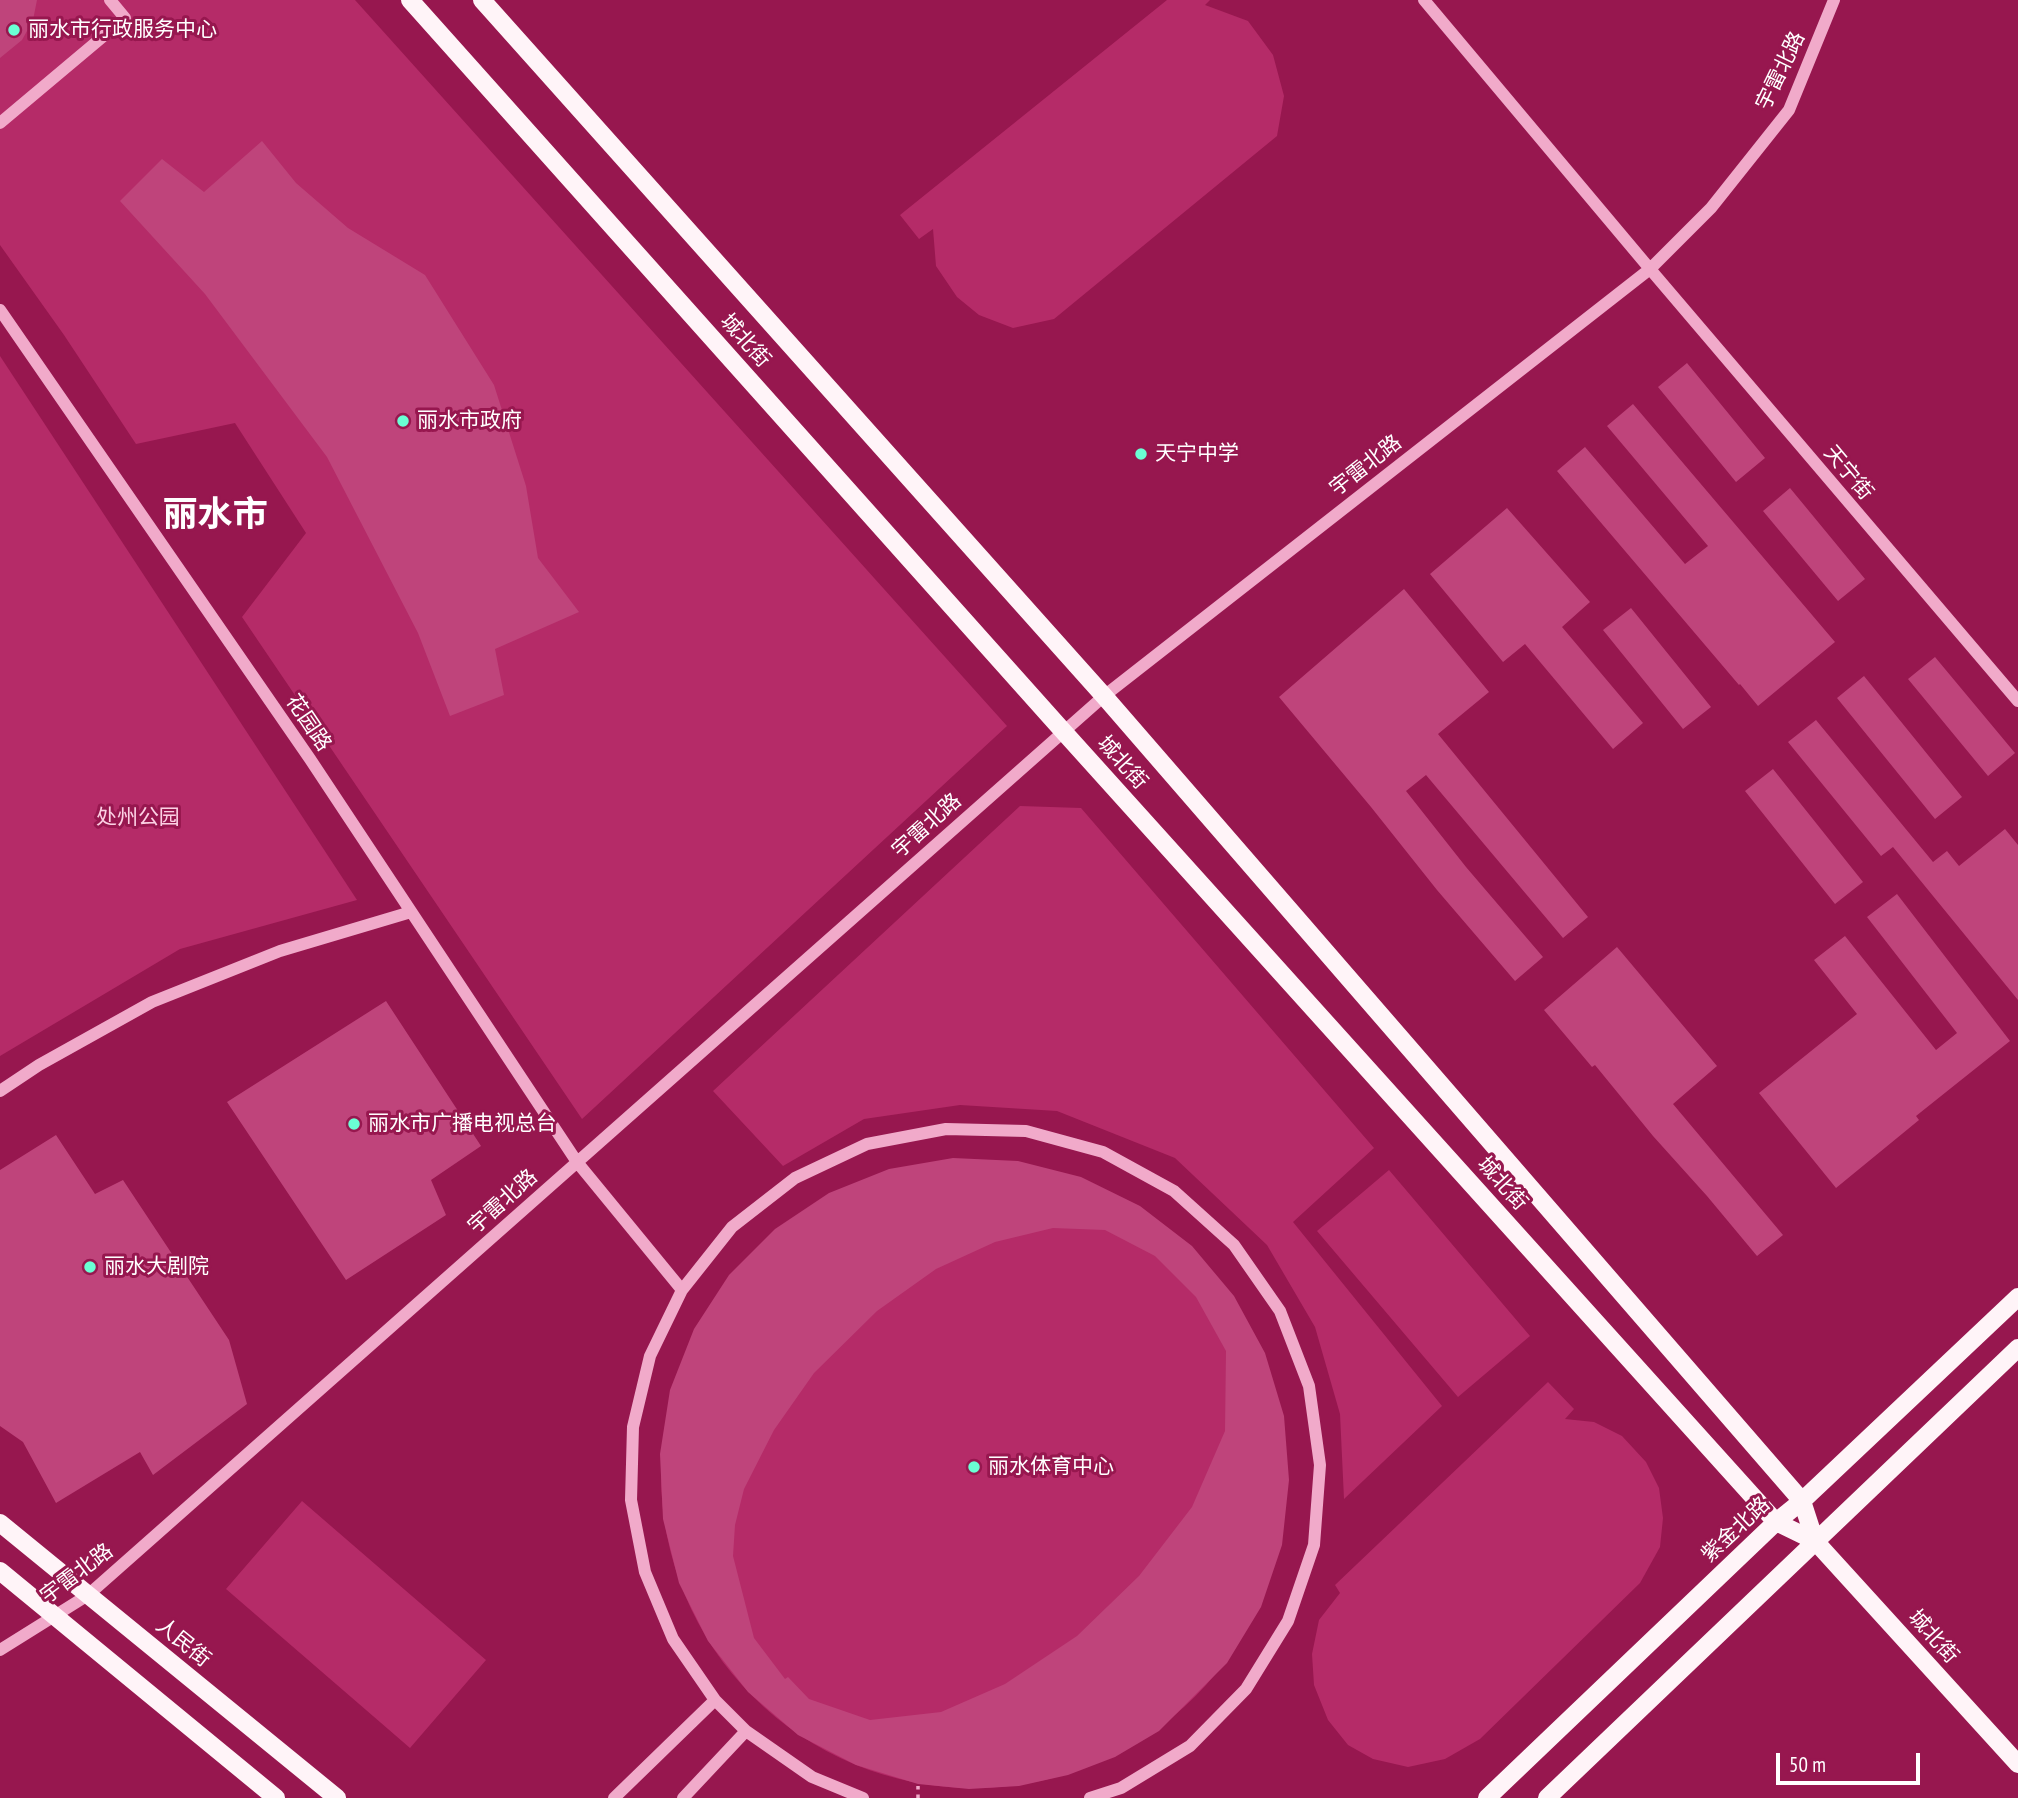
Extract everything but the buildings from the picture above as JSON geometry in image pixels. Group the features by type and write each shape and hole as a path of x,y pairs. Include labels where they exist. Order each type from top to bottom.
{"main road":[{"name":"城北街","path":"410,0 1063,731 1776,1522 1815,1541 2018,1764"},
{"name":"城北街","path":"482,0 1104,696 1802,1501 1815,1541"},
{"name":"紫金北路","path":"1487,1798 1776,1522 1802,1501 2018,1297"},
{"path":"1547,1798 2018,1348"},
{"name":"人民街","path":"0,1523 337,1798"},
{"path":"0,1571 276,1798"}],"street":[{"path":"0,123 125,18 110,0"},
{"name":"天宁街","path":"1424,0 2018,701"},
{"name":"宇雷北路","path":"0,1650 89,1595 1104,696 1650,269 1711,208 1789,110 1834,0"},
{"name":"花园路","path":"0,310 310,759 577,1162 682,1290"},
{"path":"0,1091 39,1065 152,1002 281,951 411,912"},
{"path":"863,1798 812,1777 746,1731 715,1700 673,1639 645,1572 631,1500 633,1427 650,1356 682,1290 732,1227 794,1178 867,1144 946,1129 1026,1131 1103,1153 1174,1191 1234,1245 1280,1311 1309,1385 1321,1465 1314,1545 1288,1621 1246,1689 1189,1746 1121,1788 1090,1798"},
{"path":"614,1798 715,1700"},
{"path":"683,1798 746,1731"}],"path":[{"path":"918,1784 918,1798"}],"green space":[{"path":"0,0 355,0 1007,726 582,1119 242,617 306,533 235,423 136,444 0,245"},
{"path":"1167,0 1210,0 1205,5 1248,21 1273,55 1284,96 1277,136 1054,319 1013,328 979,315 957,297 936,266 933,229 919,239 900,215"},
{"name":"处州公园","path":"0,356 357,900 180,949 0,1056"},
{"path":"1020,806 1081,808 1374,1148 1293,1222 1442,1406 1344,1499 1340,1414 1315,1327 1267,1245 1175,1158 1057,1111 960,1105 864,1119 783,1166 713,1091"},
{"name":"丽水体育中心","path":"974,1162 1035,1168 1094,1186 1148,1214 1196,1253 1235,1301 1263,1355 1281,1414 1287,1475 1281,1536 1263,1595 1235,1649 1196,1697 1148,1736 1094,1764 1035,1782 974,1788 913,1782 854,1764 800,1736 752,1697 713,1649 685,1595 667,1536 661,1475 667,1414 685,1355 713,1301 752,1253 800,1214 854,1186 913,1168"},
{"path":"1389,1170 1530,1336 1458,1397 1317,1231"},
{"path":"1548,1382 1574,1409 1565,1419 1594,1422 1622,1436 1646,1462 1659,1488 1663,1518 1660,1547 1640,1583 1480,1739 1445,1759 1408,1767 1373,1759 1348,1745 1328,1720 1314,1685 1312,1654 1319,1620 1340,1593 1335,1585"},
{"path":"302,1501 486,1660 410,1748 226,1589"}],"place":[{"name":"丽水市行政服务中心","path":"14,30"},
{"name":"丽水市政府","path":"403,421"},
{"name":"天宁中学","path":"1141,454"},
{"name":"丽水市广播电视总台","path":"354,1124"},
{"name":"丽水大剧院","path":"90,1267"},
{"name":"丽水体育中心","path":"974,1467"}],"district":[{"name":"丽水市","path":"215,516"}]}
